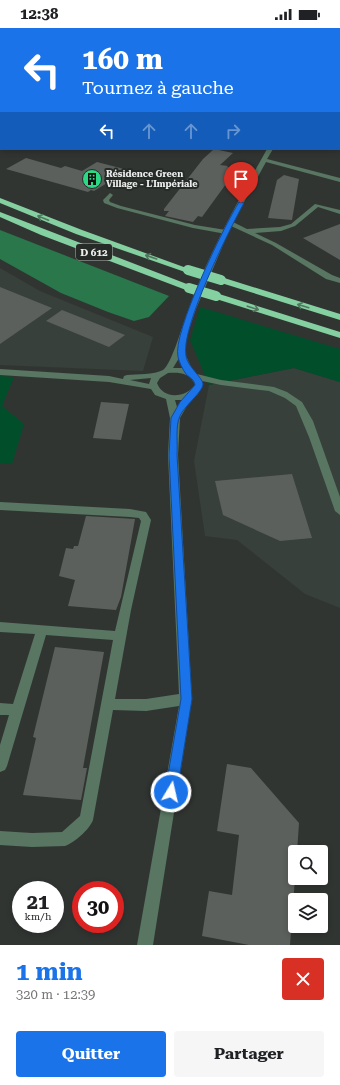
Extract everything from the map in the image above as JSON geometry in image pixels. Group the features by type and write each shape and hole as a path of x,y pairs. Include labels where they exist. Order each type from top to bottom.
{"highway":[{"name":"D 612","path":"0,200 79,232 188,270 340,317"},
{"name":"D 612","path":"0,214 44,233 189,288 340,335"},
{"path":"0,223 96,261 165,279"}],"street":[{"path":"153,387 154,380 163,372 176,356 192,309 229,223 269,150"},
{"path":"264,160 340,180"},
{"path":"110,196 106,200 107,203 119,207 195,228 226,232"},
{"path":"247,231 281,229 293,225 317,205 340,212"},
{"path":"229,223 274,244 329,277 340,280"},
{"path":"175,418 199,385 182,356 183,335"},
{"path":"109,379 178,370 210,382 231,386 267,388 282,393 300,404 340,511"},
{"path":"0,372 109,379 153,387 159,394 170,397 231,386"},
{"path":"145,945 186,699 173,455 175,418 170,397"},
{"path":"0,506 142,515 146,520 120,636 86,820 65,839 32,840 0,838"},
{"path":"0,627 120,636"},
{"path":"0,766 16,710 42,630"},
{"path":"107,704 146,705 186,699"},
{"path":"0,709 16,710"}],"shaded area":[{"path":"0,230 169,296 149,317 134,321 108,312 61,293 0,259"},
{"path":"0,268 40,291 153,337 143,371 0,365"},
{"path":"200,307 340,349 340,382 294,368 209,385 190,340"},
{"path":"294,368 340,382 340,608 305,594 237,540 205,536 194,461 209,385"},
{"path":"0,376 14,377 2,406 24,424 12,464 0,463"}],"building":[{"path":"213,150 233,153 220,165 228,166 227,167 231,168 228,172 234,173 202,217 198,216 193,222 165,216 169,211 164,211 164,209 203,159"},
{"path":"26,158 61,168 65,166 82,171 97,162 124,169 122,171 125,172 94,191 91,190 88,192 6,169"},
{"path":"284,175 299,179 292,220 268,218 277,180"},
{"path":"340,224 340,260 303,238"},
{"path":"0,287 52,308 0,344"},
{"path":"62,310 125,335 109,347 46,321"},
{"path":"101,402 129,404 121,440 93,438"},
{"path":"292,474 312,538 280,541 223,515 215,481"},
{"path":"86,516 135,519 121,597 116,610 68,606 75,580 59,576 66,548 73,549 74,546 78,546"},
{"path":"55,647 104,652 83,768 87,768 81,800 23,795 36,738 33,737"},
{"path":"227,764 251,768 299,823 297,845 288,845 288,885 294,885 294,893 288,893 288,933 291,933 290,945 249,945 202,936 209,891 232,895 239,835 217,831"}],"place":[{"name":"Résidence Green Village - L'Impériale","path":"92,179"}],"route":[{"path":"171,792 186,699 173,455 175,418 183,403 189,395 197,390 199,385 195,376 189,372 182,356 183,335 197,296 229,223 241,203"}]}
